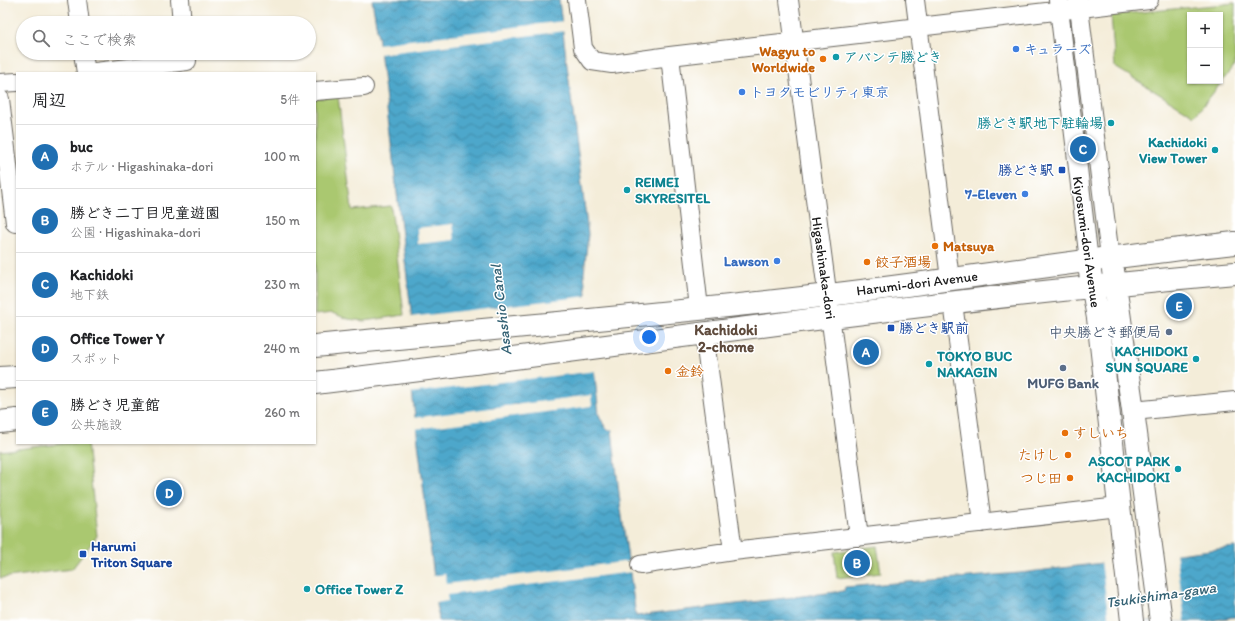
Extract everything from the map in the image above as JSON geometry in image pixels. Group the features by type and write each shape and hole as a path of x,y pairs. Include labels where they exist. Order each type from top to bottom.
{"main road":[{"name":"Harumi-dori Avenue","path":"316,346 598,320 827,295 1110,257 1235,243"},
{"name":"Kiyosumi-dori Avenue","path":"1110,257 1133,411 1161,621"},
{"name":"Kiyosumi-dori Avenue","path":"1089,260 1098,318 1118,507 1132,621"},
{"name":"Harumi-dori Avenue","path":"316,383 953,302 1115,284 1235,273"},
{"path":"0,378 16,377"},
{"path":"0,422 16,420"}],"street":[{"path":"77,0 79,16"},
{"path":"180,0 181,16"},
{"path":"577,0 583,48 592,61 612,64 918,27 1058,5 1149,0"},
{"name":"Higashinaka-dori","path":"789,0 859,537"},
{"path":"915,0 950,279"},
{"name":"Kiyosumi-dori Avenue","path":"1079,4 1110,257"},
{"name":"Kiyosumi-dori Avenue","path":"1058,5 1089,260"},
{"path":"670,56 699,308"},
{"path":"84,60 86,72"},
{"path":"95,72 187,62"},
{"path":"0,83 16,82"},
{"path":"316,91 364,87"},
{"path":"0,99 11,224"},
{"path":"953,302 982,523"},
{"path":"704,333 733,551"},
{"path":"1133,411 1200,410 1235,401"},
{"path":"640,565 733,551 1118,507"}],"green space":[{"path":"1235,3 1235,65 1223,80 1223,12 1187,12 1187,84 1220,84 1195,116 1115,67 1111,15"},
{"path":"338,96 352,210 391,206 404,315 364,321 348,319 332,313 316,315 316,99"},
{"path":"60,444 87,444 97,536 72,569 0,578 0,451"},
{"path":"877,546 881,573 837,578 834,552"}],"water":[{"path":"372,0 559,0 588,234 584,274 599,415 605,427 608,430 612,430 620,502 636,616 844,591 845,587 1020,573 1235,547 1235,617 1208,621 439,621 412,391 420,390 379,42"}],"pier":[{"path":"564,21 565,31 379,54 378,44"},
{"path":"453,224 455,240 418,244 417,228"},
{"path":"588,296 596,371 410,393 411,389 418,389 410,317"},
{"path":"591,395 592,406 415,429 413,418"},
{"path":"1176,552 1185,621 1109,621 1101,561"},
{"path":"630,561 632,572 447,595 448,601 435,603 432,576 445,574 446,584"}],"place":[{"name":"キュラーズ","path":"1016,49"},
{"name":"アバンテ勝どき","path":"836,57"},
{"name":"Wagyu to Worldwide","path":"823,59"},
{"name":"トヨタモビリティ東京","path":"742,92"},
{"name":"勝どき駅地下駐輪場","path":"1111,123"},
{"name":"Kachidoki","path":"1083,149"},
{"name":"Kachidoki View Tower","path":"1215,150"},
{"name":"勝どき駅","path":"1062,170"},
{"name":"REIMEI SKYRESITEL","path":"627,190"},
{"name":"7-Eleven","path":"1025,194"},
{"name":"Matsuya","path":"935,246"},
{"name":"Lawson","path":"777,261"},
{"name":"餃子酒場","path":"867,262"},
{"name":"勝どき児童館","path":"1179,306"},
{"name":"勝どき駅前","path":"891,328"},
{"name":"中央勝どき郵便局","path":"1169,332"},
{"name":"buc","path":"866,352"},
{"name":"KACHIDOKI SUN SQUARE","path":"1196,359"},
{"name":"TOKYO BUC NAKAGIN","path":"929,364"},
{"name":"MUFG Bank","path":"1063,368"},
{"name":"金鈴","path":"668,371"},
{"name":"すしいち","path":"1065,433"},
{"name":"たけし","path":"1068,455"},
{"name":"ASCOT PARK KACHIDOKI","path":"1178,469"},
{"name":"つじ田","path":"1070,478"},
{"name":"Office Tower Y","path":"169,493"},
{"name":"Harumi Triton Square","path":"83,554"},
{"name":"勝どき二丁目児童遊園","path":"857,563"},
{"name":"Office Tower Z","path":"307,589"}],"district":[{"name":"Kachidoki 2-chome","path":"726,338"}],"water label":[{"name":"Asashio Canal","path":"501,310"},
{"name":"Tsukishima-gawa","path":"1161,595"}]}
